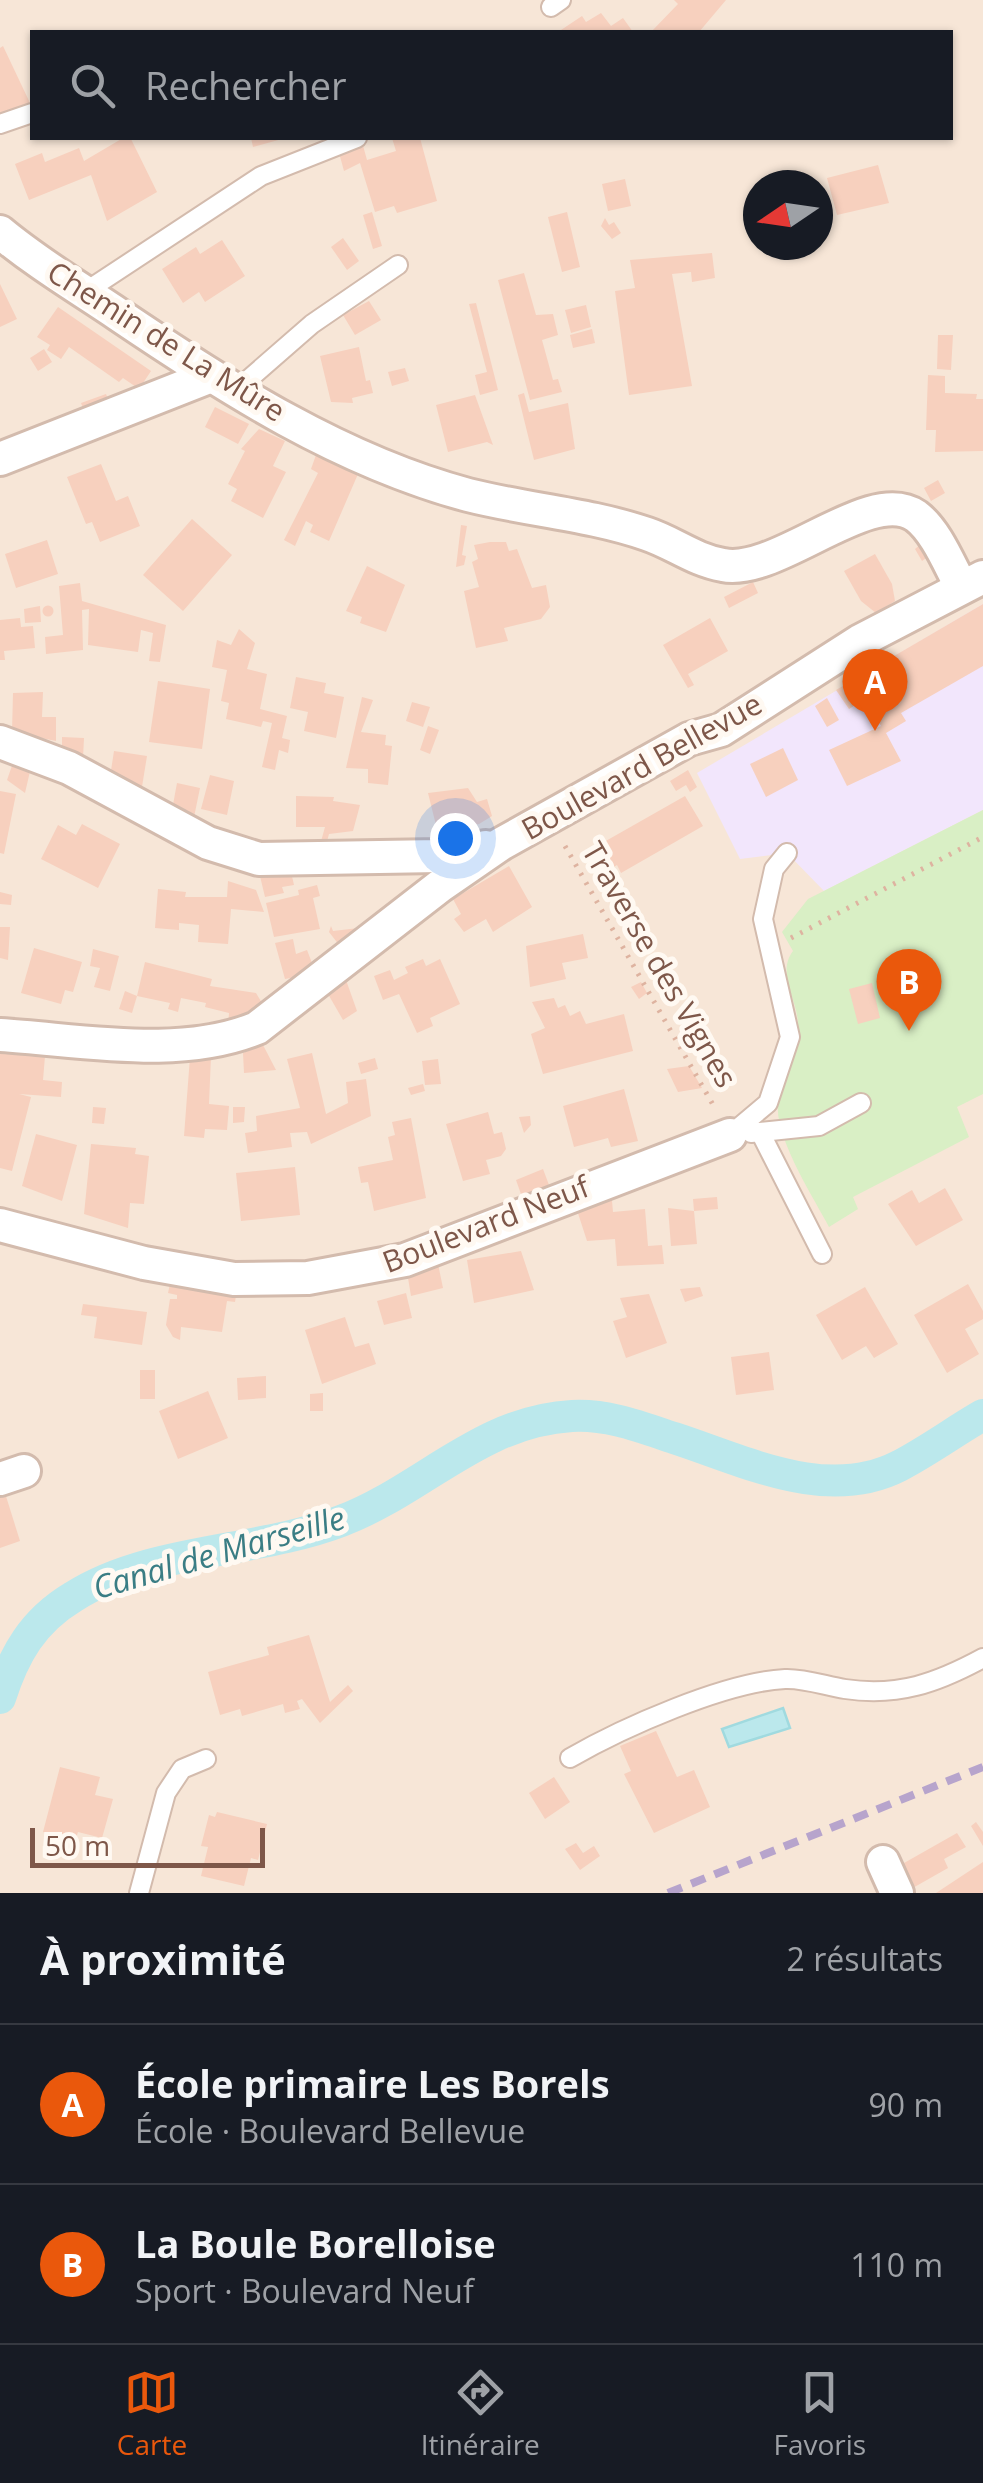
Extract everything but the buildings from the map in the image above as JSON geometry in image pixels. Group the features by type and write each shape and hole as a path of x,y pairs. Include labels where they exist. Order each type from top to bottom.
{"street":[{"name":"Chemin de La Mûre","path":"0,232 223,384 365,457 468,494 648,534 699,560 733,567 768,558 873,512 894,509 912,514 924,524 972,581"},
{"path":"0,459 223,384"},
{"name":"Boulevard Bellevue","path":"0,1035 184,1044 224,1041 269,1019 440,886 501,844 690,739 721,730 860,642 972,581"},
{"path":"0,742 69,768 208,843 260,859 439,856 501,844"},
{"name":"Boulevard Neuf","path":"0,1225 144,1263 234,1280 308,1278 406,1260 745,1134"},
{"path":"883,1862 897,1893"}],"lane":[{"path":"0,124 30,114"},
{"path":"85,292 261,176 352,140"},
{"path":"223,384 398,265"},
{"name":"Boulevard Neuf","path":"745,1134 768,1102 790,1037 763,919 774,869 787,853"},
{"name":"Boulevard Neuf","path":"745,1134 819,1126 861,1103"},
{"path":"745,1134 822,1254"},
{"path":"570,1758 621,1728 758,1683 788,1678 883,1694 938,1683 983,1658"},
{"path":"140,1893 166,1793 182,1769 206,1760"}],"path":[{"name":"Traverse des Vignes","path":"549,817 745,1134"},
{"path":"768,950 983,836"}],"shaded area":[{"path":"0,0 983,0 983,1893 0,1893"},
{"path":"983,604 983,810 824,891 787,853 740,859 697,773"}],"green space":[{"path":"983,810 983,1094 957,1107 969,1137 853,1197 858,1209 829,1227 787,1146 778,1112 798,1025 787,977 788,959 793,951 782,932 808,899"}],"water":[{"path":"783,1708 790,1728 729,1747 722,1729"}],"waterway":[{"name":"Canal de Marseille","path":"0,1698 19,1653 36,1628 59,1606 103,1581 170,1560 341,1521 371,1508 480,1443 539,1421 572,1416 611,1419 757,1467 815,1479 843,1480 872,1476 899,1466 983,1415"}],"railway":[{"path":"668,1893 983,1767"}],"place":[{"name":"École primaire Les Borels","path":"875,731"},
{"name":"La Boule Borelloise","path":"909,1031"}]}
